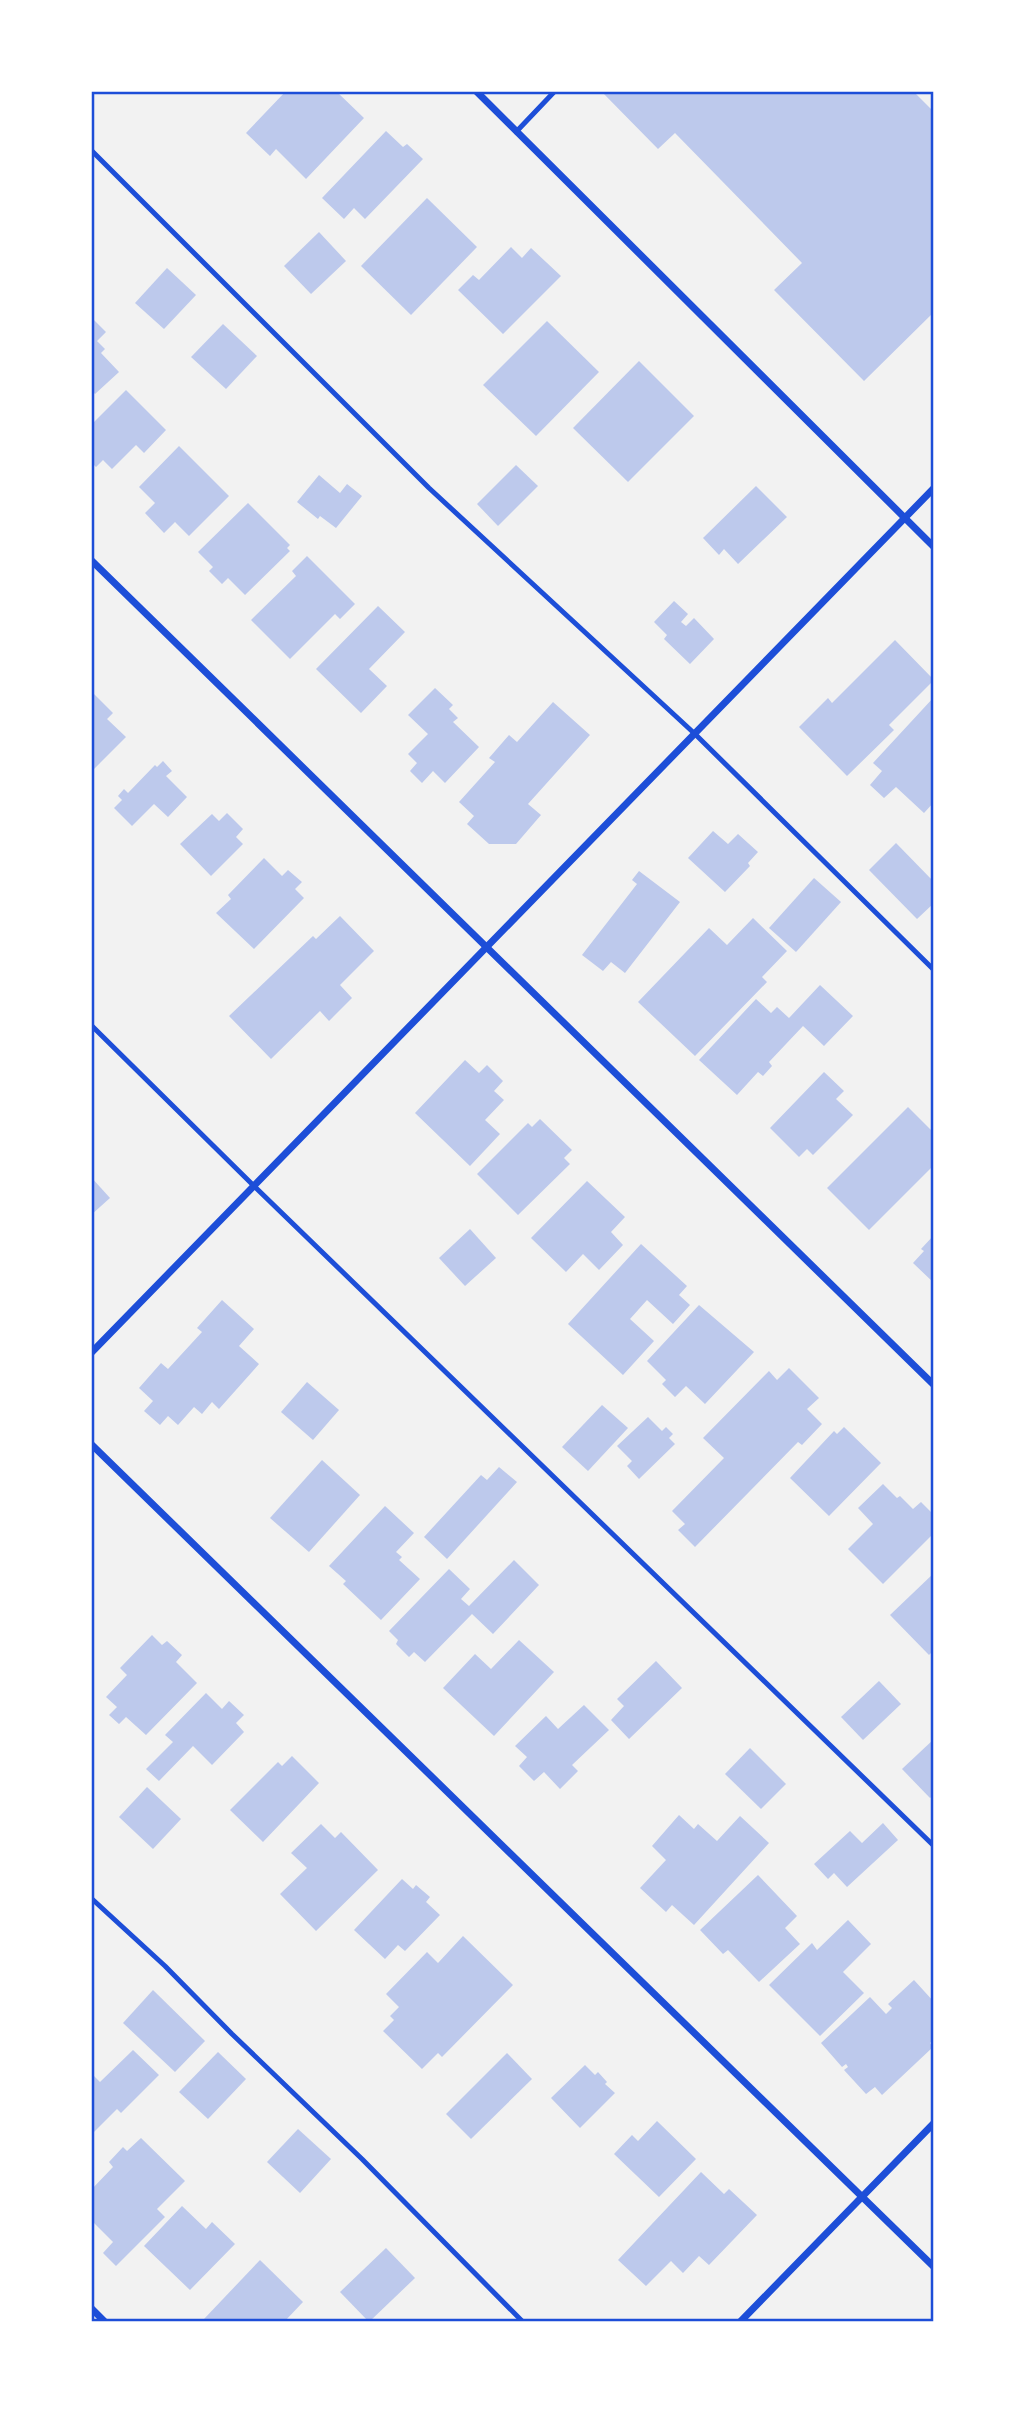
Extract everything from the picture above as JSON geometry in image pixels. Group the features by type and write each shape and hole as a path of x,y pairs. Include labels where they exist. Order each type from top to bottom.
{"street":[{"path":"476,91 934,547"},
{"path":"91,1353 934,488"},
{"path":"91,560 934,1385"},
{"path":"91,1444 934,2267"},
{"path":"740,2322 934,2123"},
{"path":"91,2308 105,2322"}],"lane":[{"path":"516,132 555,91"},
{"path":"91,150 429,488 695,734 934,970"},
{"path":"91,1025 934,1846"},
{"path":"91,1898 165,1966 362,2159 523,2322"}],"building":[{"path":"286,91 336,91 364,118 306,179 276,149 270,156 246,133"},
{"path":"601,91 913,91 934,112 934,312 864,381 774,290 802,263 675,133 658,149"},
{"path":"386,131 403,147 407,144 423,159 365,219 354,208 344,219 322,198"},
{"path":"427,198 477,247 411,315 361,266"},
{"path":"319,232 346,261 311,294 284,266"},
{"path":"511,247 522,258 531,248 561,276 503,334 458,290 473,275 479,280"},
{"path":"167,268 196,295 164,329 135,303"},
{"path":"91,317 106,332 97,341 105,349 101,353 119,372 95,394 91,390"},
{"path":"547,321 599,372 536,436 483,385"},
{"path":"223,324 257,356 226,389 191,357"},
{"path":"639,361 694,416 628,482 573,428"},
{"path":"126,390 166,430 144,453 136,445 112,469 103,460 96,467 91,462 91,425"},
{"path":"179,446 229,496 189,536 175,522 164,533 145,513 155,503 139,487"},
{"path":"516,465 538,486 498,526 477,504"},
{"path":"319,475 340,493 347,484 362,496 336,528 320,516 318,519 297,502"},
{"path":"756,486 787,517 738,564 724,549 719,555 703,538"},
{"path":"248,503 290,545 287,548 290,551 245,595 228,578 222,584 209,571 213,567 198,552"},
{"path":"307,556 355,604 340,619 335,614 290,659 251,620 296,576 292,571"},
{"path":"674,601 688,614 681,622 686,626 694,618 714,639 690,664 664,639 667,635 654,622"},
{"path":"378,606 405,632 369,669 387,686 361,713 316,669"},
{"path":"895,640 934,680 889,725 894,730 847,776 799,727 828,698 832,703"},
{"path":"435,688 453,705 449,709 458,718 453,722 479,747 445,783 433,771 422,783 410,771 417,763 408,754 428,734 408,715"},
{"path":"91,691 113,713 107,719 126,737 91,772"},
{"path":"934,697 934,802 924,813 896,787 884,798 870,785 882,771 873,763"},
{"path":"553,702 590,735 528,804 541,815 516,844 489,844 467,824 474,816 459,802 495,762 489,758 509,735 517,742"},
{"path":"163,761 172,771 166,776 187,797 168,817 154,804 132,826 114,808 122,800 118,796 124,789 128,793 155,765 157,767"},
{"path":"227,813 243,829 236,837 243,844 211,876 180,844 212,814 219,821"},
{"path":"713,831 728,844 738,834 758,852 748,863 750,866 725,892 688,858"},
{"path":"896,843 934,882 934,903 917,919 869,870"},
{"path":"264,858 282,876 288,870 302,882 295,889 304,898 254,949 216,913 231,899 228,895"},
{"path":"639,871 680,902 625,973 611,962 603,971 582,955 637,884 632,880"},
{"path":"814,878 841,902 796,952 769,928"},
{"path":"340,916 374,951 340,985 352,998 329,1021 320,1011 271,1059 229,1016 313,936 316,939"},
{"path":"753,918 787,951 762,977 767,982 695,1056 638,1002 709,928 727,945"},
{"path":"820,985 853,1016 824,1046 803,1026 769,1062 772,1066 763,1076 758,1072 737,1095 699,1060 756,999 771,1013 777,1007 789,1018"},
{"path":"465,1060 479,1073 487,1065 503,1081 494,1091 504,1100 485,1120 500,1134 470,1166 415,1113"},
{"path":"824,1072 844,1091 836,1099 853,1115 813,1155 807,1149 799,1157 770,1128"},
{"path":"908,1107 934,1133 934,1165 869,1230 827,1188"},
{"path":"540,1119 572,1150 564,1158 570,1164 518,1215 477,1174 528,1123 532,1127"},
{"path":"91,1177 110,1198 91,1215"},
{"path":"587,1181 625,1217 611,1232 623,1245 599,1270 583,1254 566,1272 531,1238"},
{"path":"470,1229 496,1258 465,1286 439,1258"},
{"path":"934,1235 934,1283 913,1263"},
{"path":"641,1244 687,1286 679,1295 690,1305 673,1324 647,1300 630,1319 654,1341 623,1375 568,1324"},
{"path":"222,1300 254,1329 239,1346 259,1364 219,1409 212,1402 202,1414 194,1407 178,1425 168,1416 160,1425 144,1411 153,1401 139,1388 161,1363 168,1369 202,1332 197,1328"},
{"path":"699,1305 754,1352 705,1404 686,1386 675,1397 662,1384 666,1380 647,1361"},
{"path":"789,1368 819,1398 807,1409 822,1424 802,1445 798,1442 695,1547 678,1530 685,1524 672,1511 724,1458 703,1438 769,1371 777,1380"},
{"path":"307,1382 339,1410 313,1440 281,1412"},
{"path":"602,1405 628,1428 588,1471 562,1447"},
{"path":"648,1417 662,1431 666,1427 673,1434 669,1438 675,1444 639,1479 627,1466 632,1461 617,1446"},
{"path":"844,1427 881,1463 829,1516 790,1478 834,1431 837,1434"},
{"path":"322,1460 360,1495 309,1552 270,1518"},
{"path":"499,1467 517,1482 447,1559 424,1537 481,1475 487,1480"},
{"path":"883,1484 913,1509 921,1502 934,1515 934,1533 883,1584 848,1549 873,1524 858,1508"},
{"path":"385,1506 414,1533 396,1552 402,1557 399,1560 420,1579 381,1620 343,1584 346,1581 329,1566"},
{"path":"514,1560 539,1585 493,1634 472,1614 425,1662 414,1652 409,1657 396,1644 398,1640 389,1631 449,1569 470,1589 461,1599 469,1606"},
{"path":"934,1573 934,1650 929,1655 890,1615"},
{"path":"152,1635 162,1645 167,1641 182,1655 176,1662 197,1683 146,1735 126,1717 119,1724 109,1715 117,1707 106,1697 127,1675 120,1668"},
{"path":"519,1640 554,1672 494,1736 443,1688 475,1654 491,1669"},
{"path":"656,1661 682,1688 629,1739 611,1720 624,1706 617,1699"},
{"path":"879,1681 901,1704 863,1740 841,1717"},
{"path":"206,1693 222,1709 229,1701 244,1715 236,1723 244,1732 212,1765 193,1746 159,1781 146,1769 173,1742 165,1735"},
{"path":"584,1705 609,1730 572,1765 578,1771 560,1789 544,1772 534,1781 519,1766 527,1757 515,1746 546,1716 558,1729"},
{"path":"934,1739 934,1795 930,1798 902,1769"},
{"path":"750,1748 786,1784 761,1809 725,1774"},
{"path":"292,1756 319,1783 263,1842 230,1810 278,1762 282,1766"},
{"path":"147,1787 181,1819 153,1849 119,1817"},
{"path":"679,1815 694,1829 698,1824 717,1841 740,1816 769,1843 694,1925 672,1905 666,1912 640,1888 666,1860 652,1846"},
{"path":"883,1823 898,1840 847,1887 834,1873 828,1879 814,1864 850,1831 862,1843"},
{"path":"321,1824 335,1838 341,1832 378,1870 316,1931 280,1894 307,1868 291,1853"},
{"path":"758,1875 797,1916 785,1928 800,1944 759,1982 728,1950 723,1954 700,1930"},
{"path":"402,1879 413,1889 416,1885 430,1897 426,1902 440,1915 405,1951 398,1945 385,1959 354,1930"},
{"path":"848,1920 871,1944 843,1972 864,1993 820,2036 769,1985 812,1943 817,1950"},
{"path":"463,1936 513,1985 442,2057 438,2053 422,2069 383,2031 394,2020 390,2016 399,2007 386,1994 427,1952 438,1963"},
{"path":"914,1980 934,2002 934,2039 930,2043 933,2047 882,2095 875,2087 866,2094 844,2070 848,2067 846,2064 842,2067 821,2043 870,1997 886,2014 892,2008 888,2004"},
{"path":"153,1990 205,2041 175,2072 123,2023"},
{"path":"133,2050 159,2075 121,2113 117,2109 91,2135 91,2080 94,2076 100,2082"},
{"path":"218,2052 246,2079 208,2119 179,2092"},
{"path":"507,2053 532,2079 471,2139 446,2114"},
{"path":"585,2065 595,2075 598,2072 607,2082 605,2084 615,2093 580,2128 551,2098"},
{"path":"657,2121 696,2159 659,2197 614,2154 632,2135 638,2141"},
{"path":"298,2129 331,2159 300,2193 267,2162"},
{"path":"141,2138 185,2181 157,2209 165,2217 116,2266 103,2253 113,2242 91,2220 91,2190 113,2167 109,2162 123,2147 127,2151"},
{"path":"701,2172 724,2194 729,2189 757,2215 709,2265 699,2256 683,2273 671,2261 646,2286 618,2260"},
{"path":"182,2206 206,2229 212,2222 235,2244 190,2290 144,2246"},
{"path":"386,2248 415,2278 369,2322 340,2292"},
{"path":"260,2260 303,2302 284,2322 207,2322 204,2319"}]}
